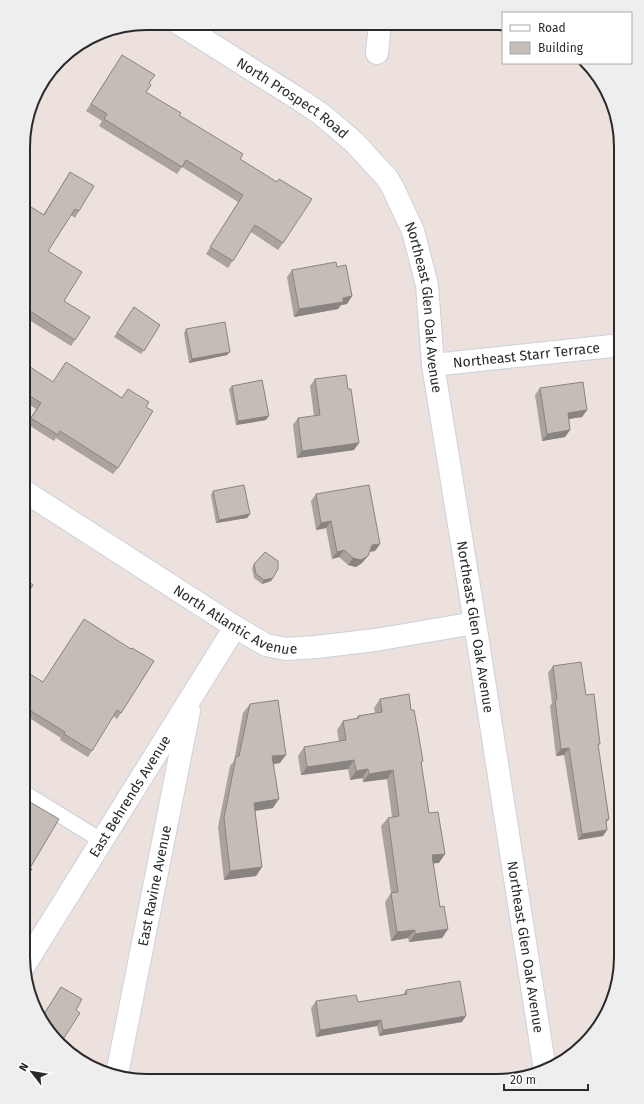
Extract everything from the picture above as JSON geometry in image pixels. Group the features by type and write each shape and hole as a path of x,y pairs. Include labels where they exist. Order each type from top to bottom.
{"street":[{"name":"North Prospect Road","path":"189,30 321,114 368,156 387,178 393,188"},
{"path":"377,53 379,30"},
{"name":"Northeast Glen Oak Avenue","path":"393,188 413,231 426,285 433,365 544,1064"},
{"name":"Northeast Starr Terrace","path":"433,365 614,346"},
{"name":"North Atlantic Avenue","path":"30,495 235,627 266,645 286,649 316,647 375,640 475,623"},
{"name":"East Behrends Avenue","path":"30,956 235,627"},
{"name":"East Ravine Avenue","path":"117,1070 192,698"}],"lane":[{"path":"30,796 102,841"}],"building":[{"path":"122,55 155,75 149,83 151,85 146,92 181,113 179,115 243,154 240,159 277,182 279,179 312,199 283,243 255,225 233,261 210,247 243,195 186,160 182,167 104,119 107,114 91,104"},
{"path":"70,172 94,186 79,211 75,209 48,251 82,272 64,301 90,317 75,340 30,311 30,206 44,215"},
{"path":"336,262 337,267 346,265 352,296 343,298 343,302 299,309 292,270"},
{"path":"134,307 160,325 144,351 117,333"},
{"path":"225,322 230,352 192,359 186,329"},
{"path":"66,362 122,398 128,389 149,402 146,407 153,411 118,468 60,431 58,435 31,418 41,403 30,396 30,367 53,382"},
{"path":"346,375 348,389 351,389 359,443 302,451 298,418 320,415 315,379"},
{"path":"262,380 269,416 238,421 232,386"},
{"path":"583,382 587,410 568,413 570,430 547,434 540,388"},
{"path":"244,485 250,514 219,520 213,491"},
{"path":"369,485 380,544 372,545 368,556 361,560 353,558 344,550 337,552 331,521 321,523 316,494"},
{"path":"265,552 278,561 278,569 273,578 264,580 256,574 254,564"},
{"path":"30,583 33,585 30,590"},
{"path":"84,619 131,649 132,648 154,661 121,713 117,710 92,751 30,710 30,674 43,682"},
{"path":"581,662 586,695 594,694 600,744 598,744 609,819 606,820 607,830 582,834 569,748 561,749 555,700 557,699 553,666"},
{"path":"409,694 411,710 414,710 423,761 421,762 429,813 438,812 445,854 432,855 440,907 444,906 448,929 415,934 415,930 397,932 391,893 398,892 388,818 399,816 393,770 369,774 368,769 356,771 354,760 307,767 304,747 346,740 343,721 359,718 358,716 382,712 380,699"},
{"path":"278,700 286,755 272,756 279,799 254,803 262,867 230,871 224,818 236,757 239,756 250,704"},
{"path":"30,802 59,819 30,868"},
{"path":"460,981 466,1016 383,1030 381,1020 320,1030 316,1001 356,995 358,1002 407,994 406,990"},
{"path":"61,987 82,999 76,1010 80,1013 63,1039 45,1013"}]}
